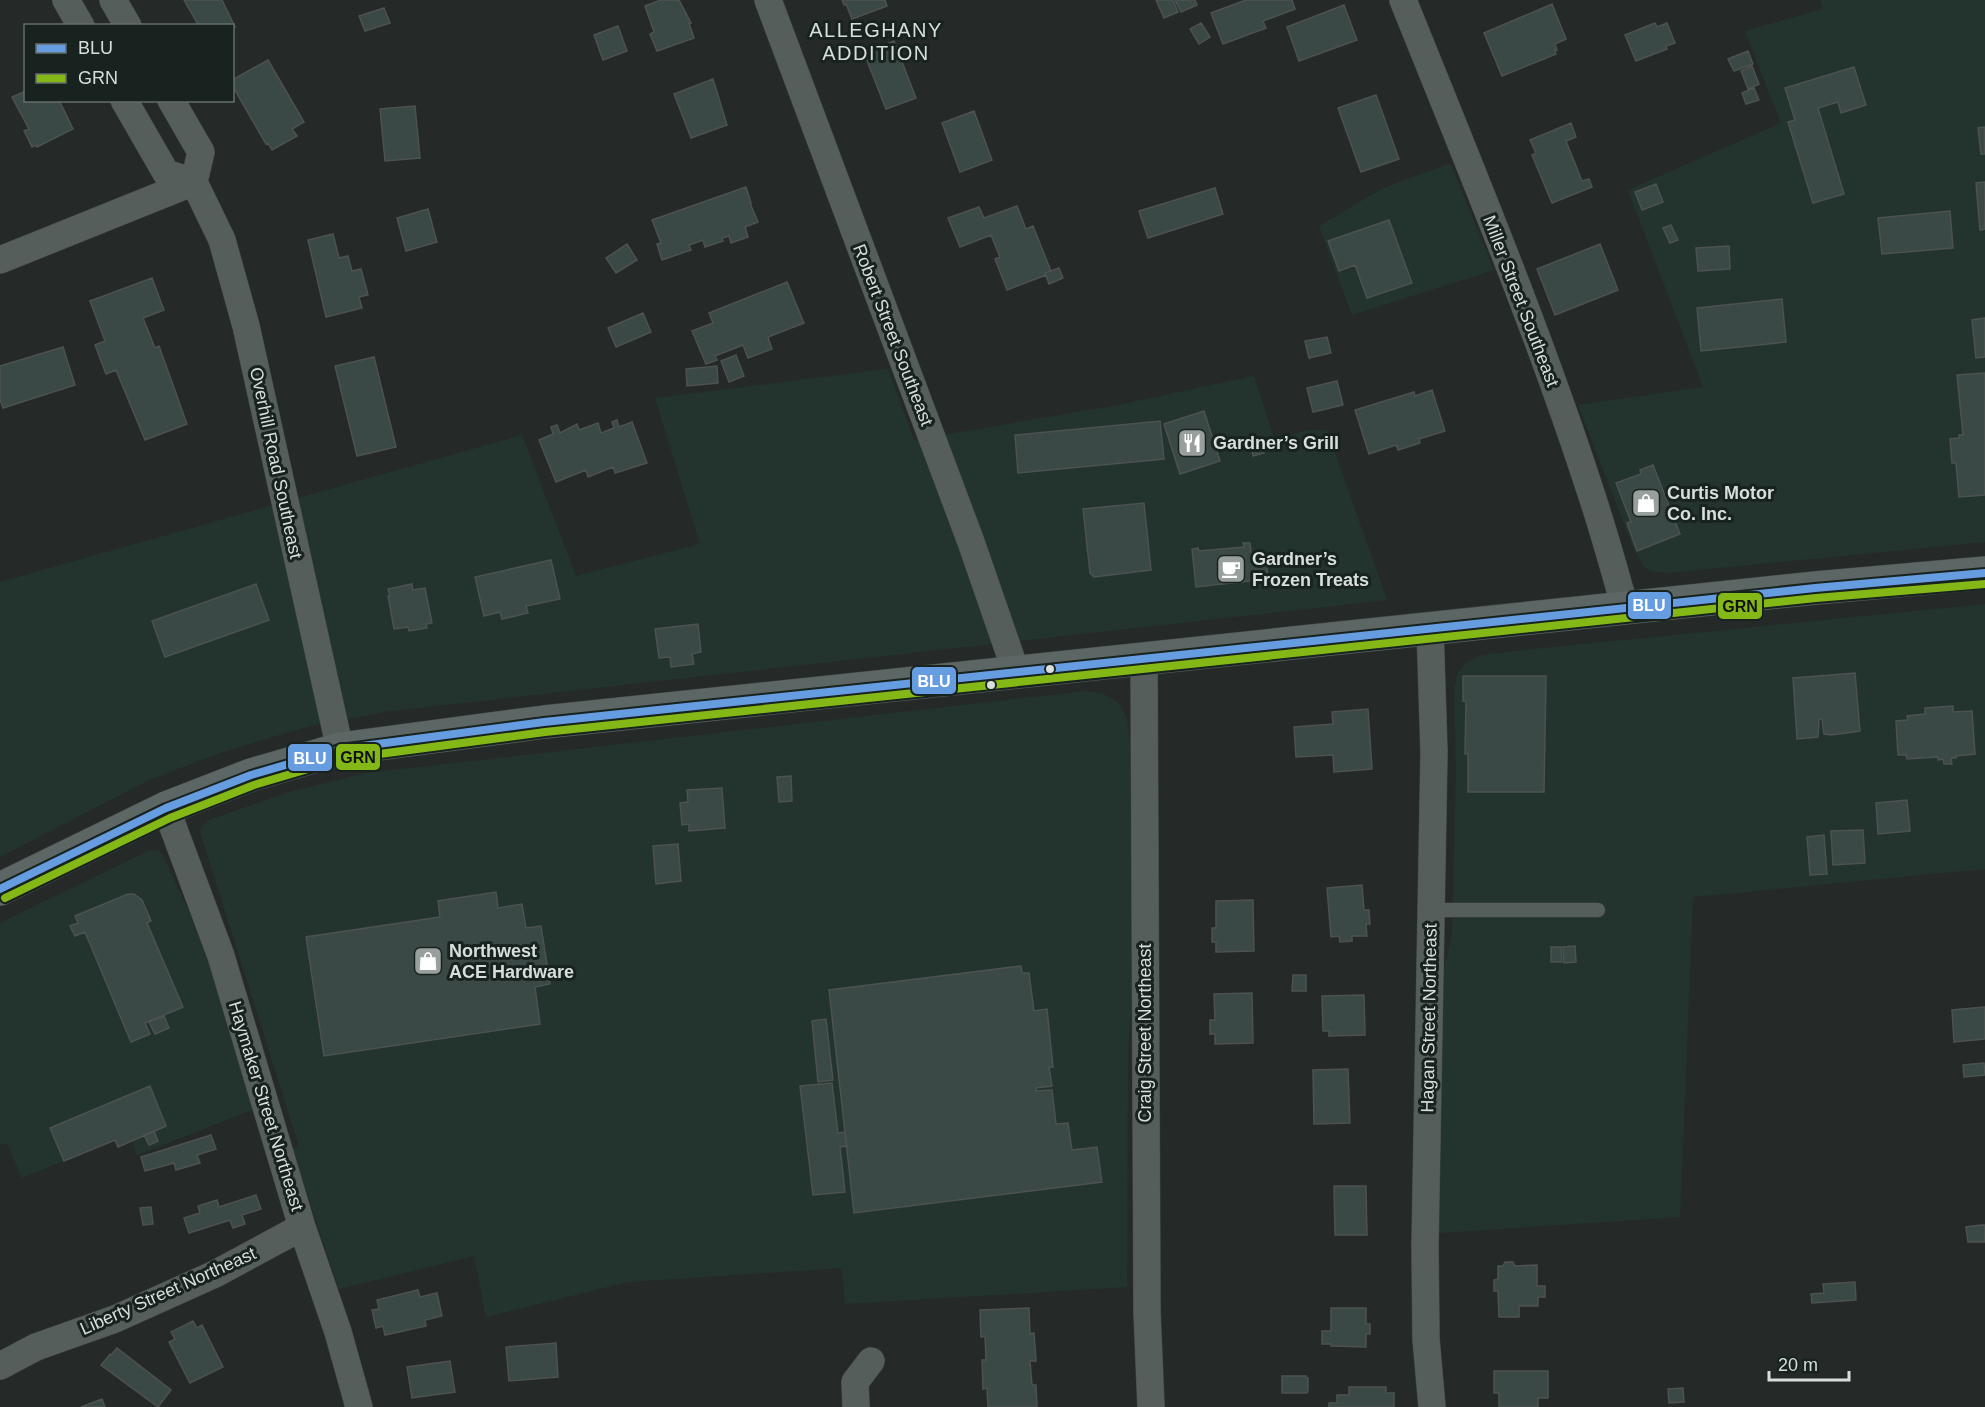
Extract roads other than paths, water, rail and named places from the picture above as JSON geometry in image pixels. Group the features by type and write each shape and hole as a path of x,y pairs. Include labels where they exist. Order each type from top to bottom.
{"main road":[{"path":"0,890 166,808 250,774 340,749 555,720 1815,588 1985,573"}],"street":[{"path":"66,0 80,24"},
{"path":"113,0 127,24"},
{"name":"Robert Street Southeast","path":"768,0 966,531 1016,672"},
{"name":"Miller Street Southeast","path":"1403,0 1551,377 1590,489 1625,608"},
{"path":"125,102 166,173 194,182"},
{"path":"172,102 201,152 194,182"},
{"path":"0,260 194,182"},
{"name":"Overhill Road Southeast","path":"194,182 222,240 246,326 340,749"},
{"name":"Hagan Street Northeast","path":"1430,628 1434,752 1425,1246 1426,1340 1432,1407"},
{"name":"Craig Street Northeast","path":"1144,658 1147,1300 1151,1407"},
{"name":"Haymaker Street Northeast","path":"166,808 221,956 302,1227 338,1332 359,1407"},
{"name":"Liberty Street Northeast","path":"0,1366 36,1347 115,1319 215,1274 302,1227"},
{"path":"856,1407 855,1382 871,1361"}],"lane":[{"path":"1432,910 1598,910"}],"place":[{"name":"Gardner’s Grill","path":"1192,443"},
{"name":"Curtis Motor Co. Inc.","path":"1646,503"},
{"name":"Gardner’s Frozen Treats","path":"1231,569"},
{"name":"Northwest ACE Hardware","path":"428,961"}],"district":[{"name":"ALLEGHANY ADDITION","path":"876,42"}]}
